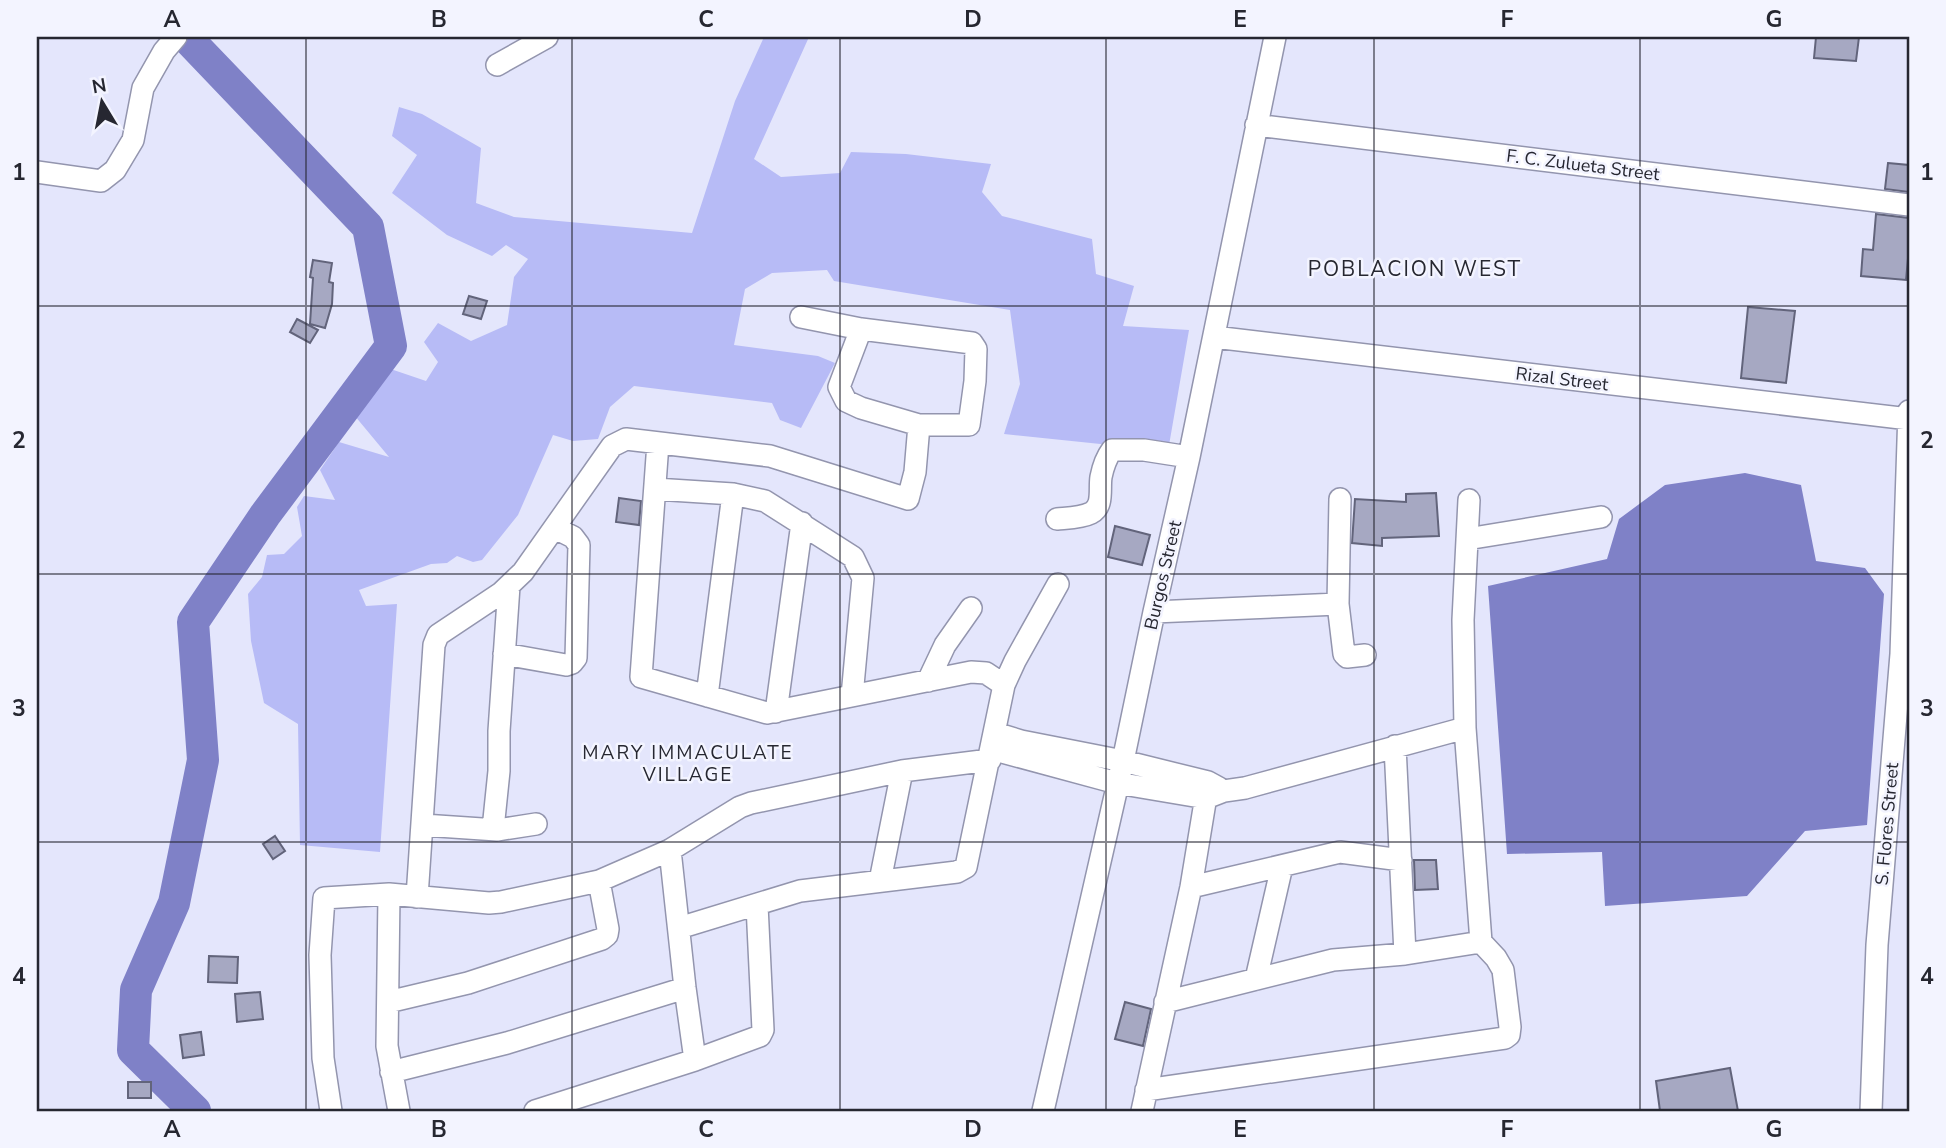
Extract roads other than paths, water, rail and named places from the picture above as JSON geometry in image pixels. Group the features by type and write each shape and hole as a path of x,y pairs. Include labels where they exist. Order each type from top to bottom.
{"street":[{"path":"37,173 101,181 115,170 133,140 143,88 164,51 177,37"},
{"path":"497,65 547,37"},
{"name":"Burgos Street","path":"1043,1111 1189,457 1275,37"},
{"name":"F. C. Zulueta Street","path":"1256,125 1909,205"},
{"path":"801,317 861,329 972,343 976,349 975,381 969,425 919,425 846,401 839,387 861,329"},
{"name":"Rizal Street","path":"1214,337 1909,419"},
{"name":"S. Flores Street","path":"1871,1111 1877,945 1905,653 1909,411"},
{"path":"417,897 434,645 438,635 501,593 523,572 612,446 626,439 770,456 908,499 915,471 919,425"},
{"path":"659,443 641,677 767,713 971,672 986,673 1004,685"},
{"path":"1057,519 1083,516 1098,507 1101,499 1101,477 1107,456 1112,450 1144,450 1189,457"},
{"path":"655,489 733,494 765,501 853,557 863,578 852,696"},
{"path":"707,696 733,494"},
{"path":"1340,499 1338,604 1344,654 1348,657 1365,655"},
{"path":"1146,1090 1505,1038 1509,1034 1503,970 1481,942 1465,728 1463,620 1469,500"},
{"path":"1467,539 1601,517"},
{"path":"776,712 802,523"},
{"path":"504,654 566,665 576,658 579,545 573,537 555,528"},
{"path":"679,928 800,891 957,873 966,867 1004,685 1058,584"},
{"path":"493,829 499,771 499,731 509,586"},
{"path":"1154,612 1338,604"},
{"path":"928,681 945,645 971,608"},
{"path":"992,747 1117,783 1213,790 1254,785 1465,728"},
{"path":"331,1111 323,1058 320,955 324,898 389,894 489,904 599,881 670,850 751,803 902,771 1021,740 1123,761 1213,790"},
{"path":"1395,746 1405,954"},
{"path":"880,881 902,771"},
{"path":"1142,1111 1213,790"},
{"path":"423,825 493,829 536,824"},
{"path":"670,850 695,1060"},
{"path":"1191,887 1340,852 1401,860"},
{"path":"1256,979 1282,866"},
{"path":"388,1002 468,983 602,939 607,935 608,929 599,881"},
{"path":"389,894 387,1046 399,1111"},
{"path":"535,1111 695,1060 760,1036 763,1030 757,905"},
{"path":"1165,1002 1333,960 1405,954 1481,942"},
{"path":"391,1072 507,1043 685,988"}],"waterway":[{"path":"189,40 368,227 391,346 265,515 193,622 203,760 174,903 136,990 133,1050 195,1111"}],"district":[{"name":"POBLACION WEST","path":"1415,269"},
{"name":"MARY IMMACULATE VILLAGE","path":"688,764"}]}
